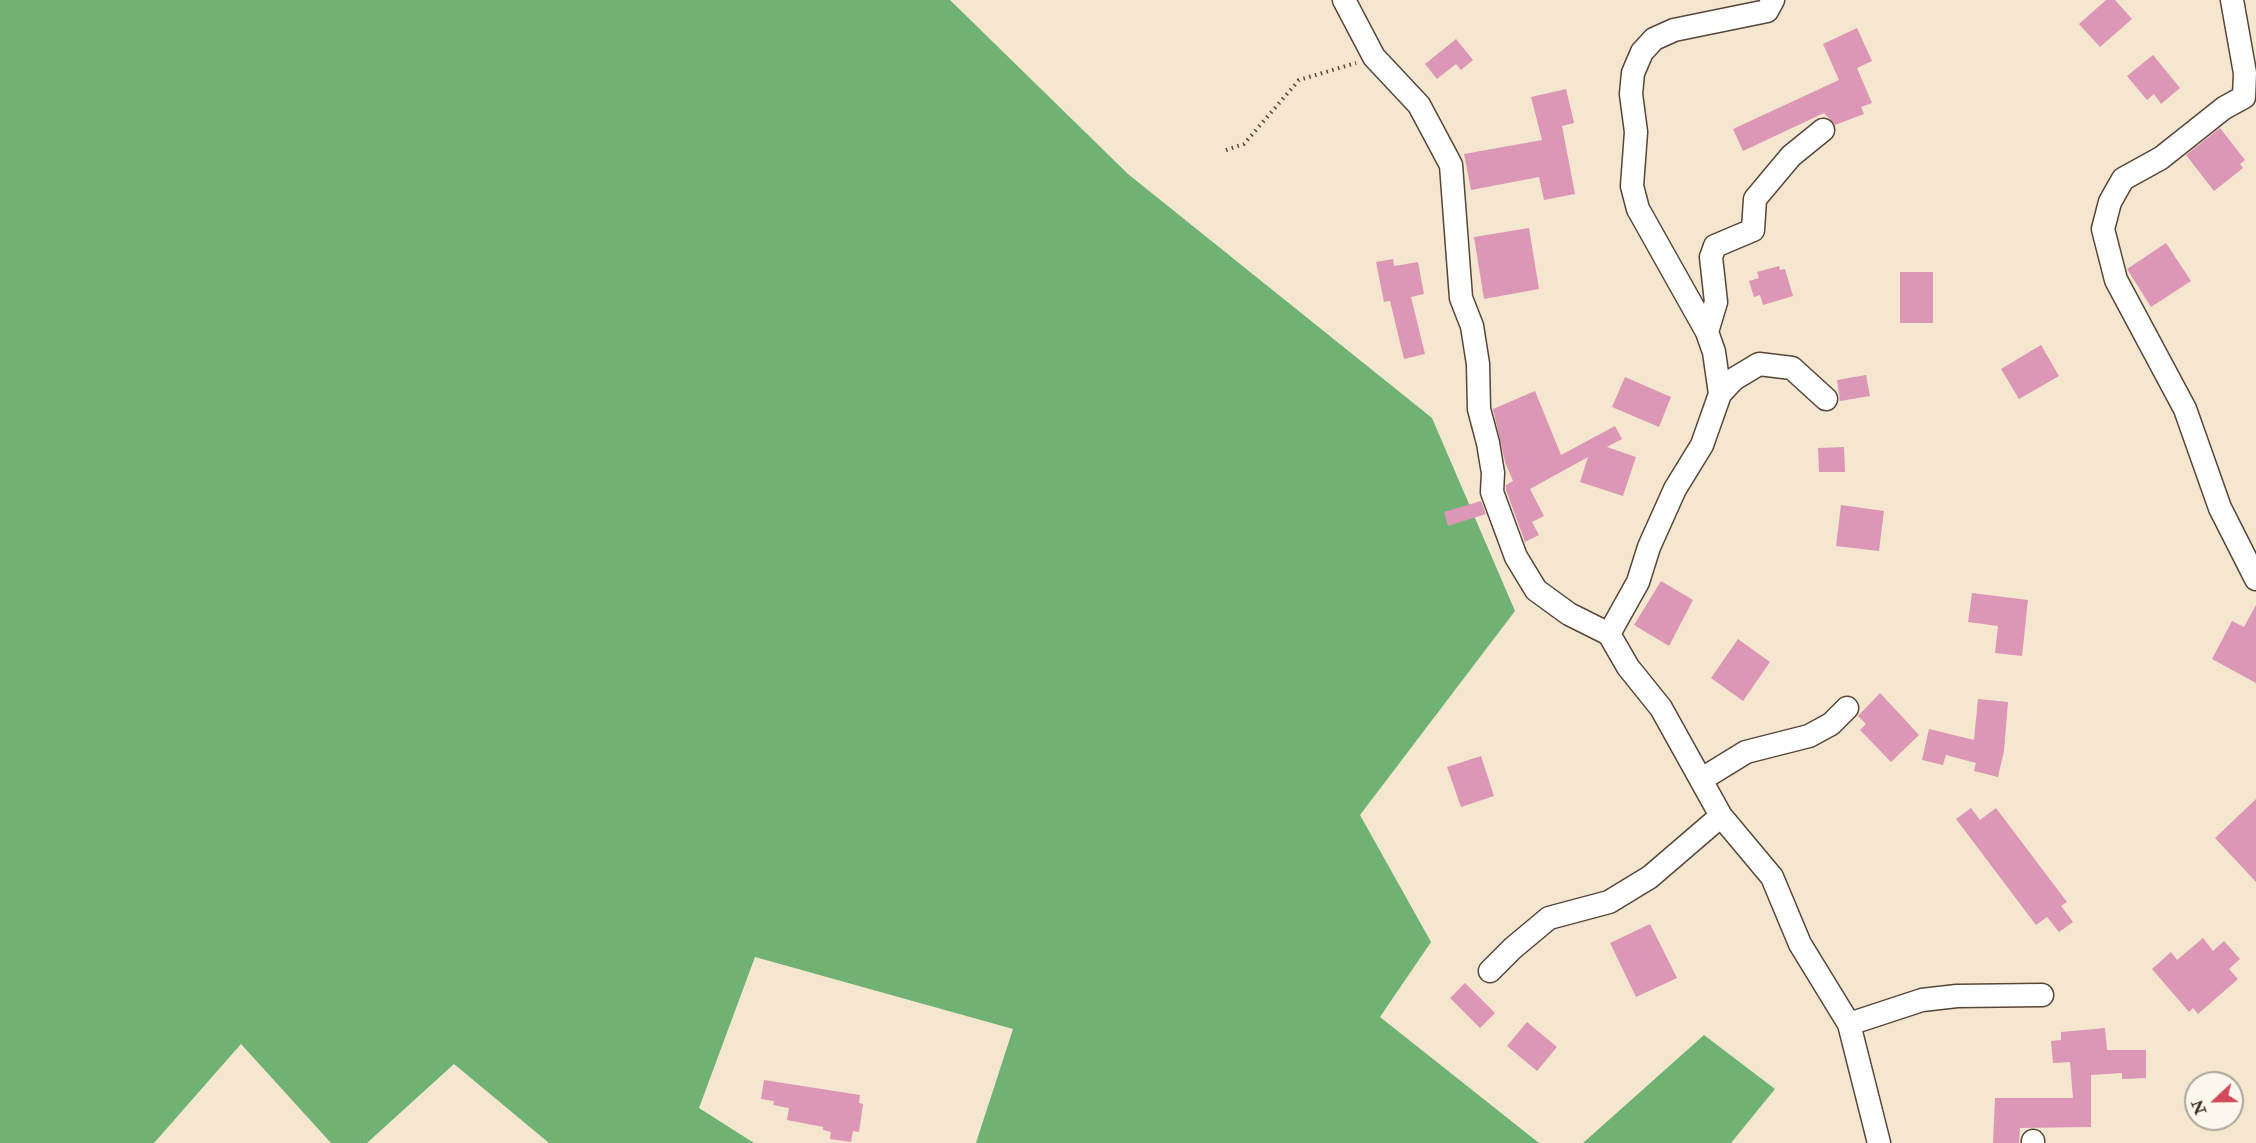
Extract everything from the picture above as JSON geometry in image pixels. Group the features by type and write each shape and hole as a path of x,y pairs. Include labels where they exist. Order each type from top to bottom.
{"street":[{"path":"1344,0 1374,57 1419,105 1451,165 1461,298 1472,326 1478,364 1479,409 1488,443 1492,492 1516,557 1536,590 1569,614 1609,634 1628,667 1661,708 1721,816 1772,877 1800,944 1849,1024 1879,1143"},
{"path":"1720,394 1714,352 1707,332 1638,209 1632,186 1636,132 1631,94 1633,73 1642,52 1654,39 1674,30 1767,11 1773,0"},
{"path":"2232,0 2245,73 2244,97 2224,108 2161,158 2123,179 2110,202 2103,229 2115,280 2185,410 2220,508 2256,579"},
{"path":"1707,332 1716,302 1711,257 1715,246 1753,230 1755,199 1791,156 1823,130"},
{"path":"1609,634 1638,582 1649,547 1675,489 1702,445 1720,394 1734,379 1759,364 1792,368 1826,399"},
{"path":"1702,779 1746,752 1809,736 1831,724 1847,708"},
{"path":"1490,971 1549,918 1609,902 1650,877 1721,816"},
{"path":"1849,1024 1922,1000 1957,996 2042,995"}],"path":[{"path":"1226,150 1244,144 1299,80 1374,57"}],"green space":[{"path":"0,0 950,0 1128,174 1432,418 1515,611 1360,815 1431,942 1380,1017 1539,1143 976,1143 1013,1029 755,957 699,1108 754,1143 549,1143 454,1064 367,1143 331,1143 241,1044 154,1143 0,1143"},
{"path":"1704,1035 1775,1089 1731,1143 1583,1143"}],"building":[{"path":"2106,0 2115,0 2132,19 2100,47 2079,24"},
{"path":"1857,28 1872,61 1857,68 1872,103 1861,107 1864,114 1835,125 1824,113 1743,151 1733,129 1839,80 1823,44"},
{"path":"1456,39 1473,60 1461,70 1456,64 1437,79 1425,64"},
{"path":"2153,55 2180,88 2161,104 2154,94 2147,100 2127,76"},
{"path":"1566,89 1574,123 1562,126 1575,194 1544,200 1539,177 1471,190 1464,154 1542,140 1531,97"},
{"path":"2220,128 2245,160 2240,164 2243,168 2214,191 2186,155"},
{"path":"1529,228 1539,289 1484,299 1474,237"},
{"path":"2166,243 2191,281 2151,307 2127,269"},
{"path":"1393,259 1394,266 1418,262 1424,294 1411,297 1425,354 1404,359 1390,301 1384,302 1376,262"},
{"path":"1779,266 1780,270 1785,269 1793,296 1763,305 1760,295 1754,297 1749,281 1759,278 1757,272"},
{"path":"1900,272 1933,272 1933,323 1900,323"},
{"path":"2041,345 2059,376 2019,399 2001,369"},
{"path":"1866,375 1870,396 1840,401 1837,380"},
{"path":"1625,377 1671,397 1659,427 1612,407"},
{"path":"1535,391 1561,455 1615,426 1622,439 1607,447 1636,457 1623,496 1580,482 1588,457 1530,489 1544,516 1532,522 1539,535 1525,542 1506,490 1506,485 1513,481 1505,462 1493,409"},
{"path":"1844,447 1845,472 1819,472 1818,448"},
{"path":"1481,501 1486,514 1448,526 1444,512"},
{"path":"1841,505 1884,511 1879,551 1836,546"},
{"path":"1661,581 1693,600 1669,646 1634,625"},
{"path":"1972,593 2028,600 2022,656 1995,653 1998,626 1968,622"},
{"path":"2256,605 2256,683 2212,659 2232,621 2244,627"},
{"path":"1738,639 1770,662 1743,701 1711,678"},
{"path":"1880,693 1919,735 1891,762 1860,730 1866,724 1858,716"},
{"path":"1978,699 2008,702 2004,751 1998,777 1974,771 1976,763 1946,755 1943,765 1922,760 1929,729 1974,740"},
{"path":"1481,756 1494,796 1461,807 1447,767"},
{"path":"2256,799 2256,882 2215,838"},
{"path":"1971,808 1980,820 1996,808 2067,902 2061,906 2073,922 2059,932 2047,917 2036,925 1956,819"},
{"path":"1650,924 1677,978 1636,997 1610,943"},
{"path":"2203,938 2213,951 2224,941 2240,959 2229,969 2238,979 2198,1014 2193,1008 2189,1012 2152,969 2171,952 2177,960"},
{"path":"1465,983 1495,1013 1480,1028 1450,998"},
{"path":"1527,1022 1557,1047 1537,1071 1507,1046"},
{"path":"2105,1028 2107,1050 2146,1050 2146,1078 2122,1079 2122,1073 2091,1075 2091,1127 2020,1128 2019,1143 1993,1143 1995,1098 2073,1098 2070,1062 2053,1063 2051,1041 2061,1040 2061,1032"},
{"path":"764,1080 860,1095 859,1103 863,1104 859,1132 853,1131 851,1142 830,1139 831,1132 823,1130 823,1127 787,1120 789,1108 773,1105 774,1101 761,1099"}]}
